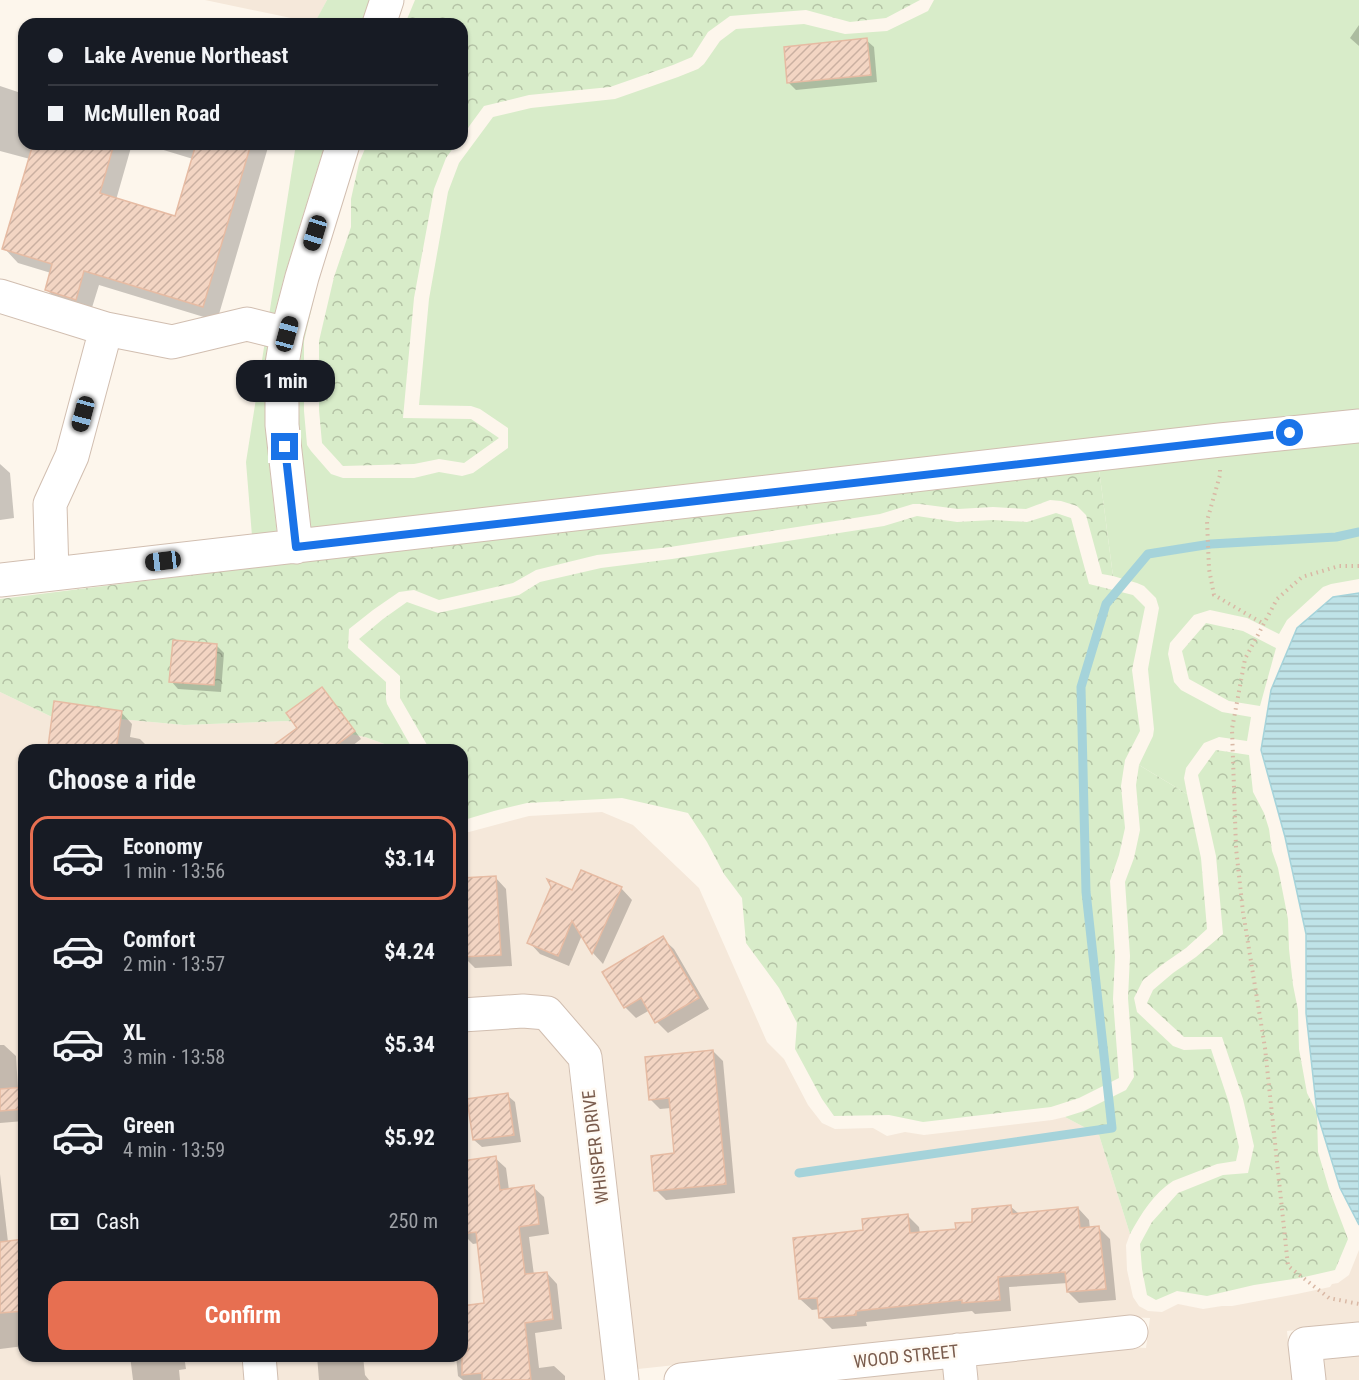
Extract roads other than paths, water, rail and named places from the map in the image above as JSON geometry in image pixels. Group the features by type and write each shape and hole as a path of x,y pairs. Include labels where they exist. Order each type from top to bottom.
{"street":[{"path":"381,18 387,0"},
{"path":"296,547 282,425 282,364 287,334 302,277 340,150"},
{"path":"0,296 106,329 172,342 247,324 287,334"},
{"path":"52,574 50,504 72,456 106,329"},
{"path":"0,580 1359,426"},
{"name":"WHISPER DRIVE","path":"468,1016 523,1011 547,1013 585,1057 622,1380"},
{"name":"WOOD STREET","path":"681,1380 959,1365 1131,1332"},
{"path":"1309,1380 1305,1344 1359,1339"},
{"path":"259,1362 261,1380"}],"water":[{"path":"1359,593 1359,1225 1340,1188 1317,1113 1306,1013 1306,934 1285,837 1261,750 1271,690 1297,628 1333,597"}],"waterway":[{"path":"799,1173 1112,1128 1086,892 1081,687 1106,604 1148,554 1211,544 1336,537 1359,532"}]}
